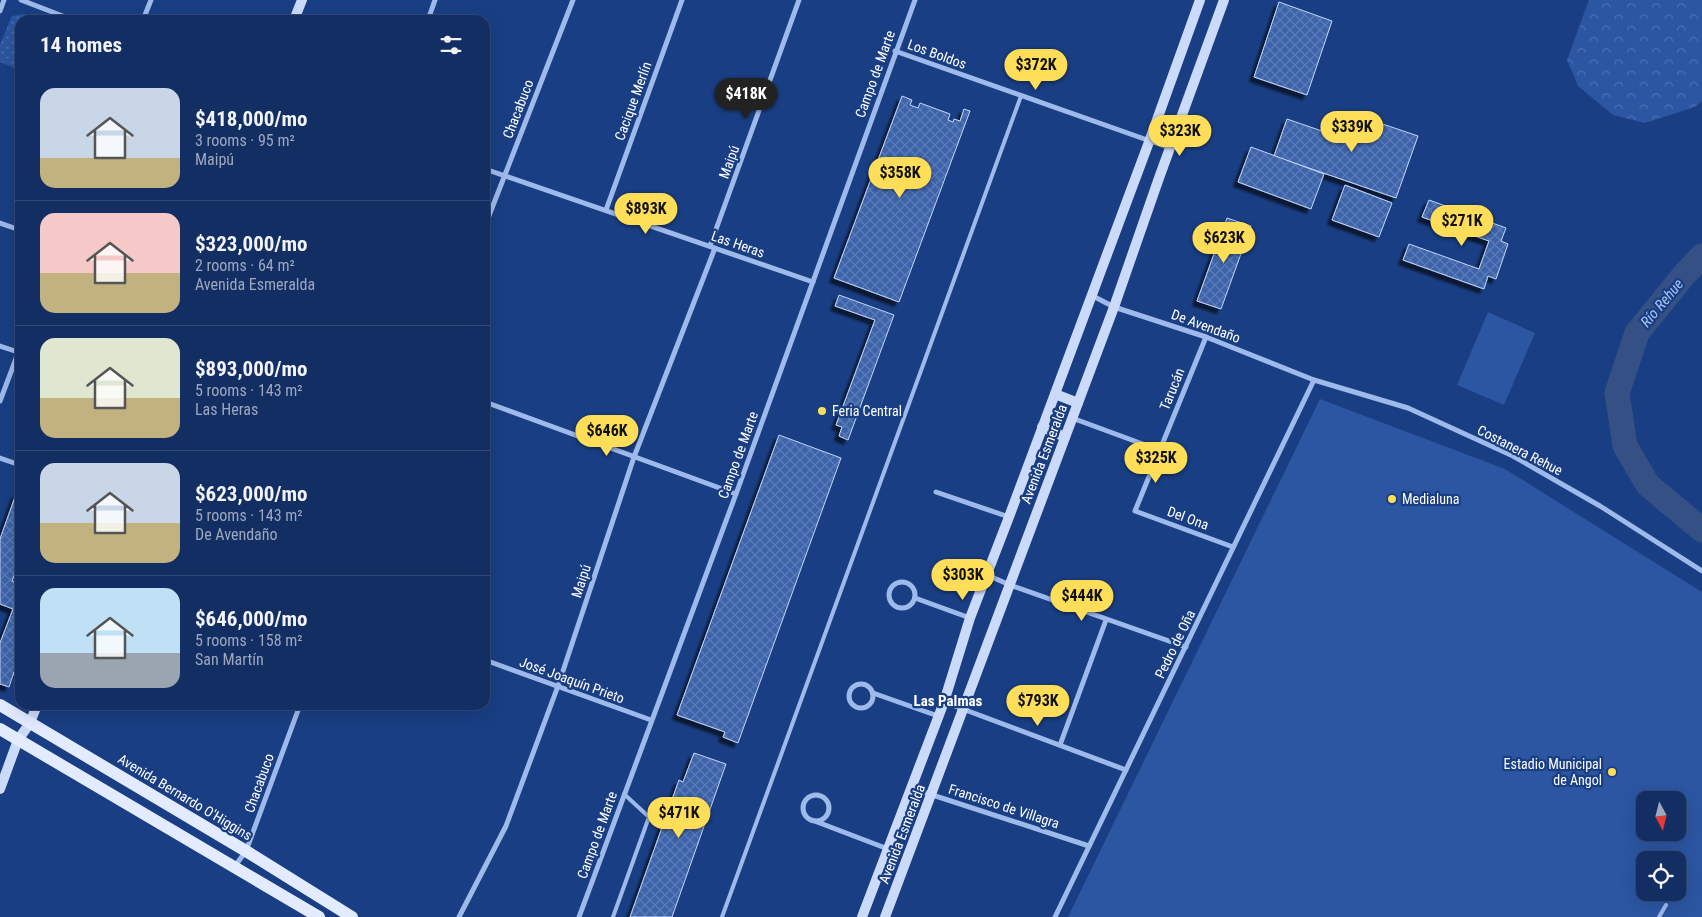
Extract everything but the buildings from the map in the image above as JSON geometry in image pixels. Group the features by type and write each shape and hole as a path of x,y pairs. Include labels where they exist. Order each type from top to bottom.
{"main road":[{"name":"Avenida Bernardo O'Higgins","path":"0,705 246,851 352,917"},
{"path":"0,729 319,917"}],"street":[{"path":"0,11 4,0"},
{"path":"21,0 60,15"},
{"path":"145,15 151,0"},
{"path":"296,15 302,0"},
{"path":"430,15 435,0"},
{"name":"Chacabuco","path":"490,214 573,0"},
{"name":"Cacique Merlín","path":"606,210 682,0"},
{"name":"Maipú","path":"459,917 506,826 558,686 634,457 712,247 799,0"},
{"name":"Campo de Marte","path":"579,917 736,494 915,0"},
{"name":"Avenida Esmeralda","path":"862,917 944,702 970,618 1149,142 1200,0"},
{"name":"Avenida Esmeralda","path":"886,917 1114,307 1224,0"},
{"name":"Los Boldos","path":"895,52 1170,148"},
{"name":"Las Heras","path":"490,171 813,282"},
{"path":"0,222 15,228"},
{"name":"De Avendaño","path":"1091,295 1114,307 1206,337 1314,380"},
{"name":"Tarucán","path":"1134,511 1206,337"},
{"path":"0,346 15,349"},
{"path":"0,400 15,361"},
{"name":"Pedro de Oña","path":"1055,917 1314,380"},
{"name":"Costanera Rehue","path":"1314,380 1408,408 1513,456 1600,506 1702,571"},
{"path":"1055,394 1078,403"},
{"path":"490,404 736,494"},
{"path":"1072,418 1159,450"},
{"path":"1042,427 1065,437"},
{"path":"0,458 15,463"},
{"path":"936,492 1009,517"},
{"name":"Del Ona","path":"1134,511 1233,547"},
{"path":"986,575 1106,620 1186,647"},
{"path":"903,582 913,588 915,598 911,605 899,608 893,604 890,593 894,586 903,582"},
{"path":"915,598 970,618"},
{"path":"1060,745 1106,620"},
{"name":"José Joaquín Prieto","path":"490,662 651,720"},
{"path":"873,693 872,701 864,708 853,706 848,698 850,691 856,684 866,684 873,693 938,716"},
{"path":"944,702 1126,770"},
{"path":"0,789 18,740 30,723 35,710"},
{"name":"Chacabuco","path":"234,866 246,851 298,710"},
{"name":"Francisco de Villagra","path":"911,788 1089,846"},
{"path":"812,820 824,818 828,811 826,801 816,795 807,798 803,806 806,817 812,820 888,849"}],"lane":[{"path":"722,917 1022,96"},
{"path":"613,917 649,817 624,794"},
{"path":"1659,917 1666,905"}],"green space":[{"path":"1589,0 1702,0 1702,101 1695,107 1645,123 1613,115 1578,86 1567,60"},
{"path":"12,16 15,16 15,68 0,62 0,44"},
{"path":"1488,312 1535,333 1504,405 1457,385"},
{"path":"1320,399 1505,469 1702,592 1702,917 1068,917"}],"waterway":[{"name":"Río Rehue","path":"1702,256 1637,333 1617,393 1625,446 1648,485 1702,530"}],"place":[{"name":"Feria Central","path":"822,411"},
{"name":"Medialuna","path":"1392,499"},
{"name":"Estadio Municipal de Angol","path":"1612,772"}],"district":[{"name":"Las Palmas","path":"948,701"}]}
